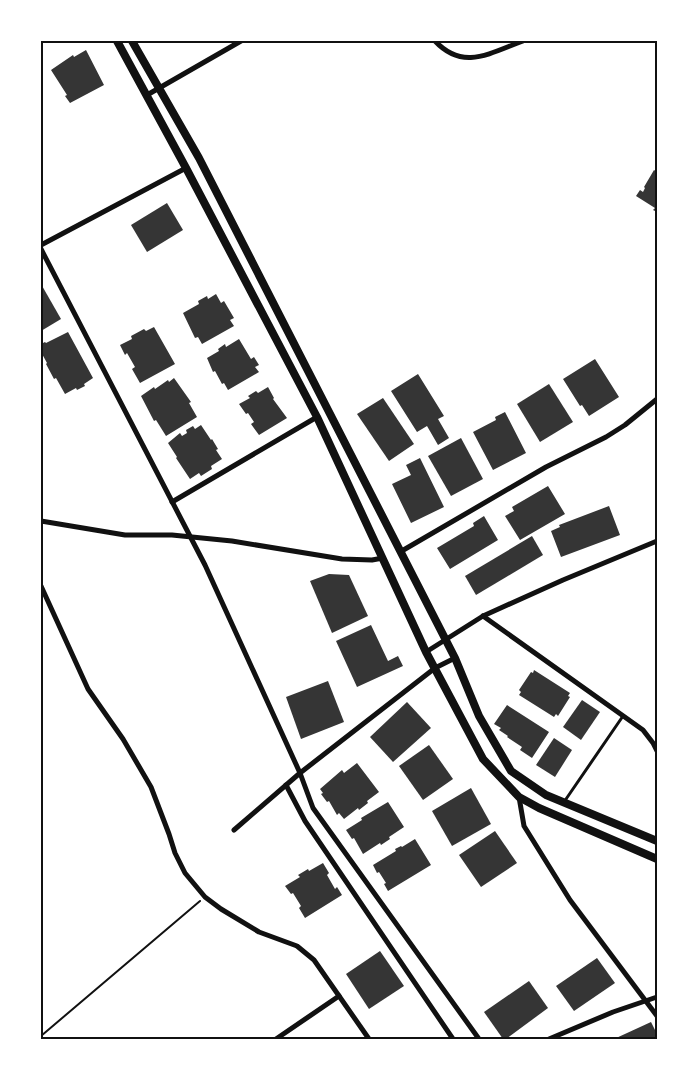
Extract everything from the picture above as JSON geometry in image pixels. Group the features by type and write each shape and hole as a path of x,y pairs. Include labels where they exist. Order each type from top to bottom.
{"street":[{"path":"117,41 317,417 426,652 483,759 519,797 539,808 657,859"},
{"path":"132,41 199,158 445,640 456,658 479,716 511,771 546,795 657,841"},
{"path":"146,95 241,41"},
{"path":"435,41 453,56 478,58 523,41"},
{"path":"41,245 186,168"},
{"path":"41,249 205,565 300,773 313,808 479,1039"},
{"path":"400,552 546,466 606,437 625,425 657,399"},
{"path":"172,502 317,417"},
{"path":"41,521 125,535 190,537 232,541 342,559 372,560 383,558"},
{"path":"426,652 483,616 657,541"},
{"path":"41,586 88,689 123,739 151,787 169,834 174,853 185,873 205,897 240,921 260,932 297,946 306,952 314,960 369,1039"},
{"path":"483,616 643,730 657,751"},
{"path":"234,830 286,784 435,668 456,658"},
{"path":"286,784 304,821 453,1039"},
{"path":"519,797 524,826 570,900 657,1016"},
{"path":"276,1039 339,996"},
{"path":"549,1039 657,997"}],"lane":[{"path":"564,802 622,716"}],"path":[{"path":"41,1036 205,897"}],"building":[{"path":"86,50 104,85 70,103 51,70 73,55 74,57"},
{"path":"654,170 657,172 657,212 653,210 655,208 636,196 640,190 643,192"},
{"path":"167,203 183,230 147,252 131,225"},
{"path":"41,284 61,319 41,331"},
{"path":"216,294 221,303 224,301 234,318 230,320 234,326 202,344 198,337 195,338 183,313 199,304 198,301 207,296 208,299"},
{"path":"154,327 175,364 140,383 132,369 135,367 127,353 125,355 120,345 132,339 131,336 144,329 146,331"},
{"path":"68,332 93,378 84,384 85,386 65,394 46,364 41,352 41,344"},
{"path":"239,339 251,359 254,357 259,365 255,367 259,372 228,390 224,383 222,384 215,371 213,372 207,358 219,351 218,349 225,344 226,347"},
{"path":"595,359 619,397 589,416 582,405 580,406 563,379"},
{"path":"418,374 444,416 438,419 449,438 438,445 427,426 417,432 391,391"},
{"path":"174,378 191,402 189,403 197,417 166,436 156,420 154,421 141,396 154,387 155,389"},
{"path":"549,384 573,422 540,442 517,404"},
{"path":"268,387 273,399 287,418 259,435 251,424 254,422 239,404 250,398 248,396 256,391 258,393"},
{"path":"383,398 414,444 389,461 357,414"},
{"path":"505,412 526,453 493,470 473,432 496,420 495,417"},
{"path":"201,425 212,439 222,459 201,476 199,473 190,479 168,443 180,433 182,436 187,433 186,430 193,426 195,429"},
{"path":"461,438 483,479 451,496 428,456"},
{"path":"420,458 444,507 411,523 392,484 411,475 406,465"},
{"path":"548,486 565,514 520,540 505,516 514,511 512,507"},
{"path":"609,506 620,535 561,557 551,531 560,527 559,525"},
{"path":"484,516 498,540 450,569 437,548 474,526 473,523"},
{"path":"532,536 543,555 476,595 465,576"},
{"path":"329,574 349,575 368,616 332,633 310,581"},
{"path":"371,625 388,661 398,656 403,666 357,687 336,641"},
{"path":"534,670 570,693 568,696 570,697 558,716 556,714 554,717 519,695 521,692 519,690"},
{"path":"328,681 344,722 301,739 286,697"},
{"path":"582,700 600,712 581,740 563,727"},
{"path":"407,702 431,728 393,762 370,737"},
{"path":"507,705 549,732 532,758 520,750 522,747 507,737 499,730 501,728 494,724"},
{"path":"554,738 572,750 555,777 536,765"},
{"path":"429,745 453,779 423,800 399,766"},
{"path":"357,763 379,792 359,810 358,808 344,819 339,813 337,815 329,801 327,802 321,794 323,793 320,789 342,770 344,773"},
{"path":"471,788 491,824 452,846 432,811"},
{"path":"388,802 404,827 381,845 380,843 363,854 354,838 352,839 346,830 362,820 361,818"},
{"path":"495,831 517,863 481,887 459,855"},
{"path":"415,839 431,865 388,891 384,884 386,883 373,865 396,851 395,849"},
{"path":"323,863 335,889 337,887 342,895 305,918 299,908 301,906 293,893 291,894 285,886 300,877 298,875"},
{"path":"380,951 404,986 369,1009 346,974"},
{"path":"597,958 615,983 574,1011 556,986"},
{"path":"529,981 548,1008 506,1039 503,1039 484,1012"},
{"path":"651,1022 657,1034 657,1039 614,1039"}]}
